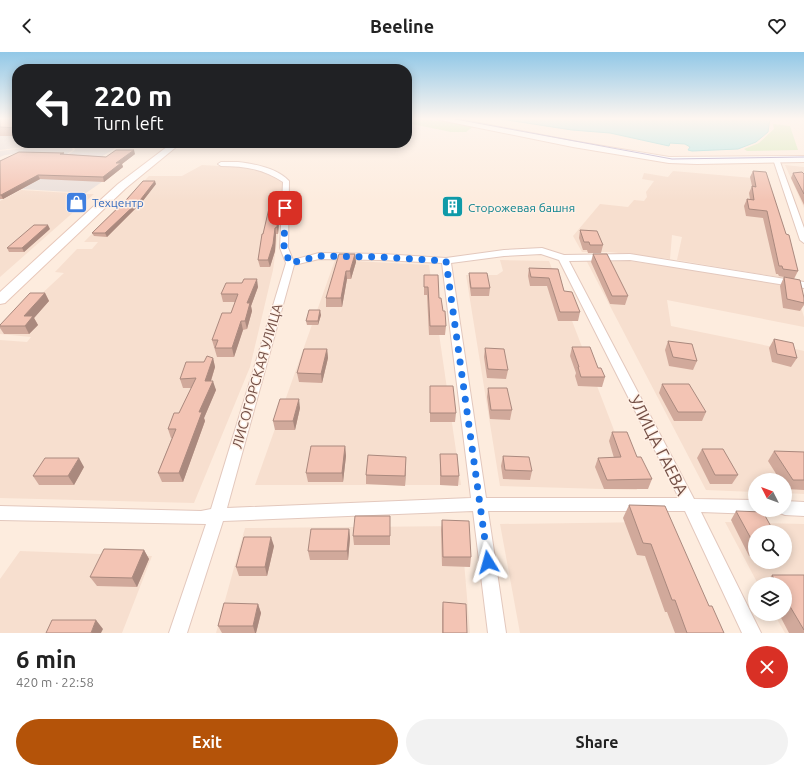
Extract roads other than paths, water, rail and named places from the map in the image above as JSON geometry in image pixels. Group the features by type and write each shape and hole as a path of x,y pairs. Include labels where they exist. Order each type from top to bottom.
{"main road":[{"path":"580,145 669,160 697,161 804,159"},
{"path":"613,145 672,156 695,157 804,154"},
{"path":"0,300 122,186 171,148"}],"street":[{"path":"776,159 804,240"},
{"path":"221,164 252,165 280,176 286,181 284,248 290,263 320,256 382,257 446,261 504,253 542,251 563,258 630,257 804,285"},
{"name":"УЛИЦА ГАЕВА","path":"563,258 690,505 752,633"},
{"path":"446,261 498,633"},
{"name":"ЛИСОГОРСКАЯ УЛИЦА","path":"178,633 217,514 290,263"},
{"path":"0,513 201,518 217,514 480,504 690,505 748,508"},
{"path":"792,508 804,509"}],"water":[{"path":"687,145 748,145 738,149 692,151 688,150 690,147"}],"tram line":[{"path":"597,145 672,159 804,157"}],"place":[{"name":"Техцентр","path":"77,202"},
{"name":"Сторожевая башня","path":"453,207"}]}
